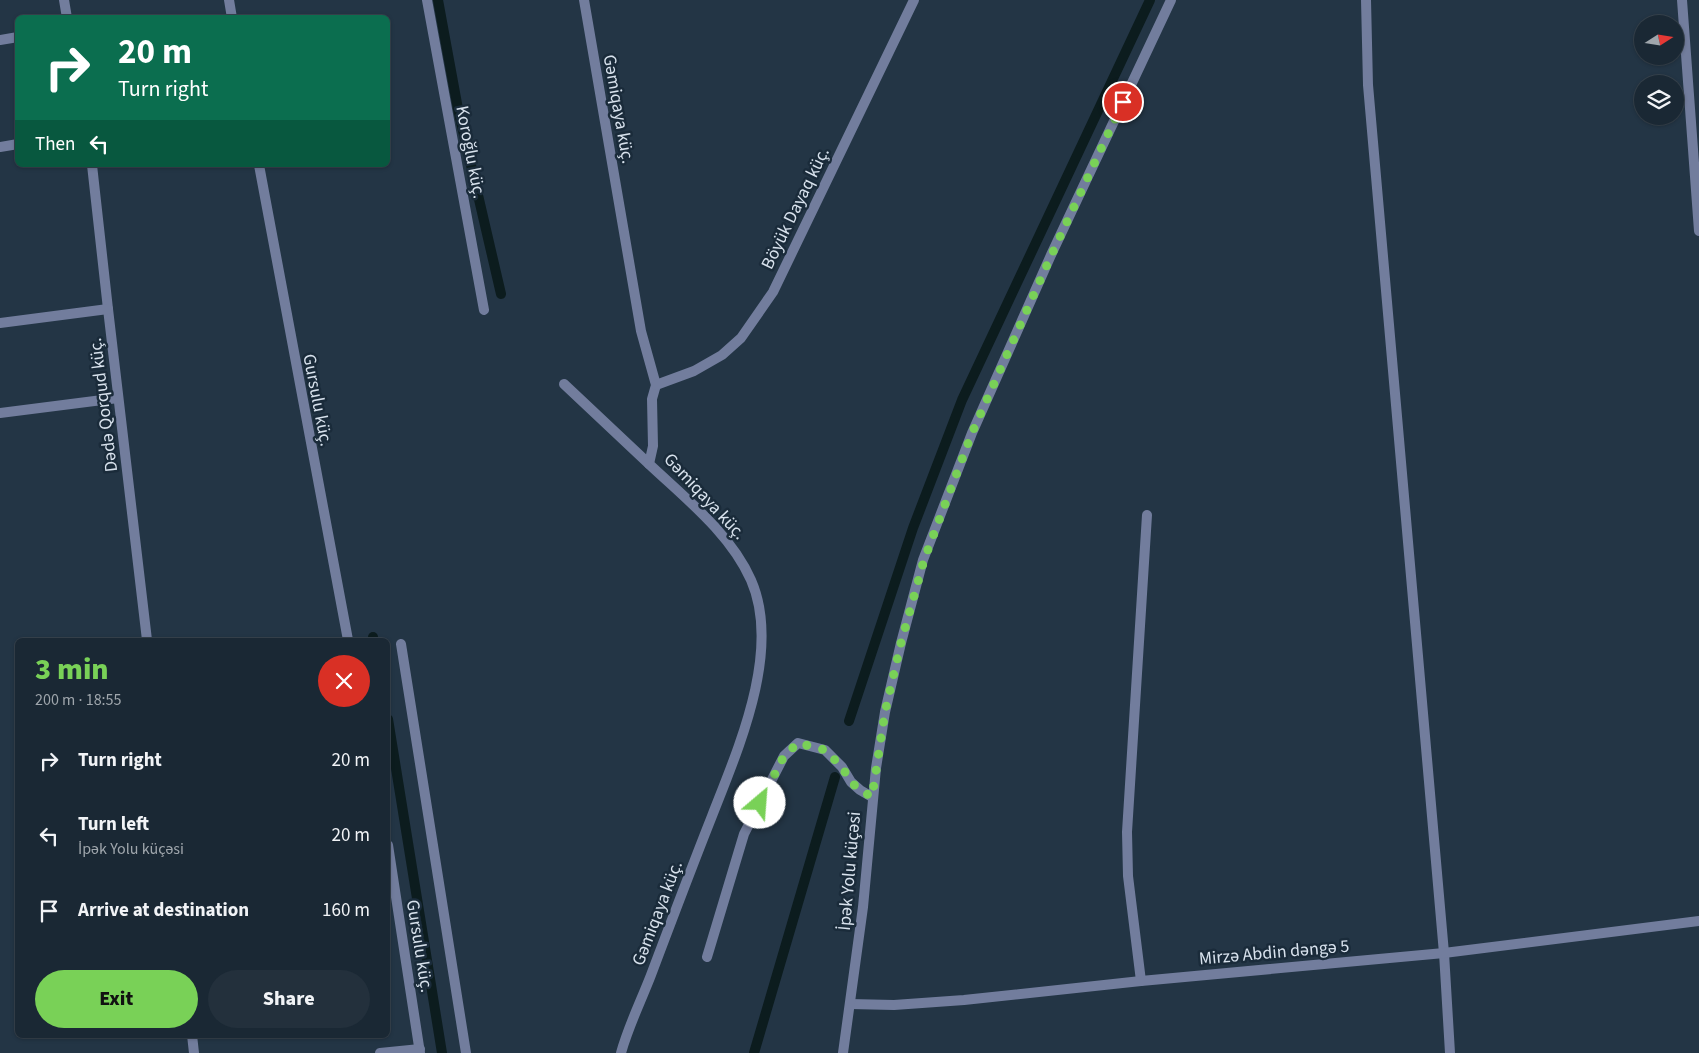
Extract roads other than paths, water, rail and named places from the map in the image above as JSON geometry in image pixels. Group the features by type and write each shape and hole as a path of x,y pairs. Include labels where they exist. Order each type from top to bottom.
{"street":[{"path":"64,0 66,15"},
{"path":"228,0 231,15"},
{"name":"Koroğlu küç.","path":"426,0 484,310"},
{"name":"Gəmiqaya küç.","path":"584,0 641,331 656,385 652,399 653,446 649,464 698,510 724,538 740,559 751,581 759,606 761,639 759,670 742,737 621,1053"},
{"name":"Böyük Dayaq küç.","path":"656,385 694,371 722,355 741,338 773,292 914,0"},
{"name":"İpək Yolu küçəsi","path":"843,1053 863,907 872,797 885,712 901,643 924,560 976,424 1051,256 1171,0"},
{"path":"1366,0 1369,95 1444,953 1450,1053"},
{"path":"1682,0 1699,231"},
{"path":"0,40 15,38"},
{"path":"0,147 15,144"},
{"name":"Dədə Qorqud küç.","path":"92,167 148,638"},
{"name":"Gursulu küç.","path":"259,167 348,638"},
{"path":"0,323 108,309"},
{"path":"564,384 649,464"},
{"path":"0,413 118,398"},
{"path":"1141,981 1128,876 1127,832 1147,515"},
{"path":"401,644 466,1053"},
{"path":"707,957 744,834 784,756 798,743 825,750 842,767 851,782 872,797"},
{"name":"Gursulu küç.","path":"390,858 420,1051"},
{"name":"Mirzə Abdin dəngə 5","path":"850,1004 894,1005 964,1000 1141,981 1444,953 1699,921"},
{"path":"192,1038 194,1053"},
{"path":"380,1053 420,1051"}],"waterway":[{"path":"438,0 458,109 501,294"},
{"path":"849,721 913,528 962,400 1150,0"},
{"path":"390,731 442,1053"},
{"path":"754,1053 835,777"}]}
